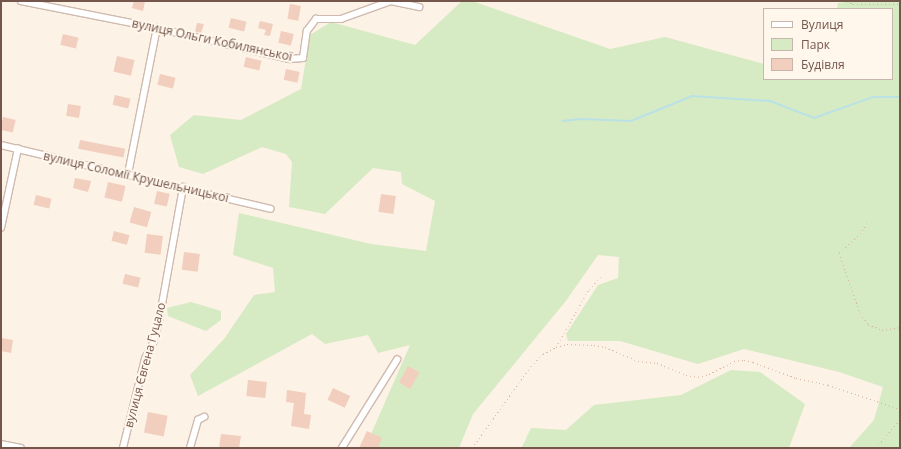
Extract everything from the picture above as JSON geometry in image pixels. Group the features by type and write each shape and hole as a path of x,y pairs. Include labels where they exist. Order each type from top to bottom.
{"street":[{"name":"вулиця Ольги Кобилянської","path":"21,1 157,28 289,59 303,58 307,31 316,19 341,19 391,1 419,7"},
{"path":"128,174 157,28"},
{"name":"вулиця Соломії Крушельницької","path":"1,145 271,209"},
{"path":"1,228 18,150"},
{"name":"вулиця Євгена Гуцало","path":"123,448 145,359 154,343 183,187"},
{"path":"342,448 397,360"},
{"path":"190,448 198,420 204,417"},
{"path":"1,444 21,448"}],"path":[{"path":"847,1 853,4 900,4"},
{"path":"867,223 861,233 839,252 860,313 868,324 882,330 900,327"},
{"path":"556,347 589,288 601,277"},
{"path":"472,448 531,366 543,354 556,347 567,344 594,345 638,361 657,364 686,375 698,377 709,374 734,361 744,360 796,378 835,387 900,409"},
{"path":"876,448 900,419"}],"green space":[{"path":"462,1 472,1 610,49 665,37 763,64 763,80 893,80 893,8 837,8 838,3 856,1 900,1 900,448 849,448 874,420 883,387 839,372 744,349 698,364 620,341 568,341 566,334 598,285 618,278 619,257 598,255 565,302 473,414 459,448 365,448 410,345 378,353 368,335 325,344 312,334 198,396 190,375 224,339 254,295 275,292 273,268 233,255 239,213 371,244 426,251 435,201 402,184 401,172 373,168 325,214 289,207 292,162 286,154 262,147 203,174 179,167 170,135 194,115 241,120 301,89 310,35 331,22 415,45"},
{"path":"191,302 221,311 221,320 206,331 168,316 167,308"},
{"path":"731,370 760,372 805,404 789,448 522,447 531,428 566,430 594,405 681,395"}],"building":[{"path":"134,1 145,1 143,11 132,8"},
{"path":"290,4 301,6 298,21 287,19"},
{"path":"231,18 247,22 244,32 229,28"},
{"path":"260,21 273,24 270,36 264,35 266,30 258,28"},
{"path":"197,23 204,24 201,33 195,32"},
{"path":"281,31 294,34 291,46 278,43"},
{"path":"63,34 79,38 76,49 60,45"},
{"path":"117,56 135,60 131,76 113,72"},
{"path":"246,57 262,61 259,71 244,67"},
{"path":"286,69 300,72 297,83 284,80"},
{"path":"160,74 176,78 173,89 157,85"},
{"path":"115,95 131,99 128,109 113,105"},
{"path":"68,104 81,106 79,118 66,116"},
{"path":"3,117 16,120 13,133 1,130"},
{"path":"80,140 125,149 123,158 78,149"},
{"path":"75,178 91,181 88,192 73,188"},
{"path":"108,182 126,186 122,202 104,198"},
{"path":"157,191 170,194 167,207 154,204"},
{"path":"381,194 396,196 393,214 378,212"},
{"path":"36,195 52,199 49,209 34,205"},
{"path":"134,207 151,212 147,227 130,222"},
{"path":"114,231 129,235 127,245 111,241"},
{"path":"147,234 163,236 161,255 145,253"},
{"path":"184,252 200,254 198,272 182,270"},
{"path":"125,274 141,278 138,288 123,284"},
{"path":"1,338 13,340 11,353 1,351"},
{"path":"408,366 419,372 410,389 399,383"},
{"path":"248,380 267,382 265,398 246,396"},
{"path":"333,388 350,396 345,408 328,400"},
{"path":"287,390 306,393 304,414 311,415 309,429 291,426 294,403 286,402"},
{"path":"148,412 168,416 164,436 144,433"},
{"path":"367,431 382,438 378,448 359,448"},
{"path":"221,434 241,436 239,448 219,448"}],"waterway":[{"path":"562,121 582,119 631,121 692,96 770,101 814,118 873,97 900,97"}]}
